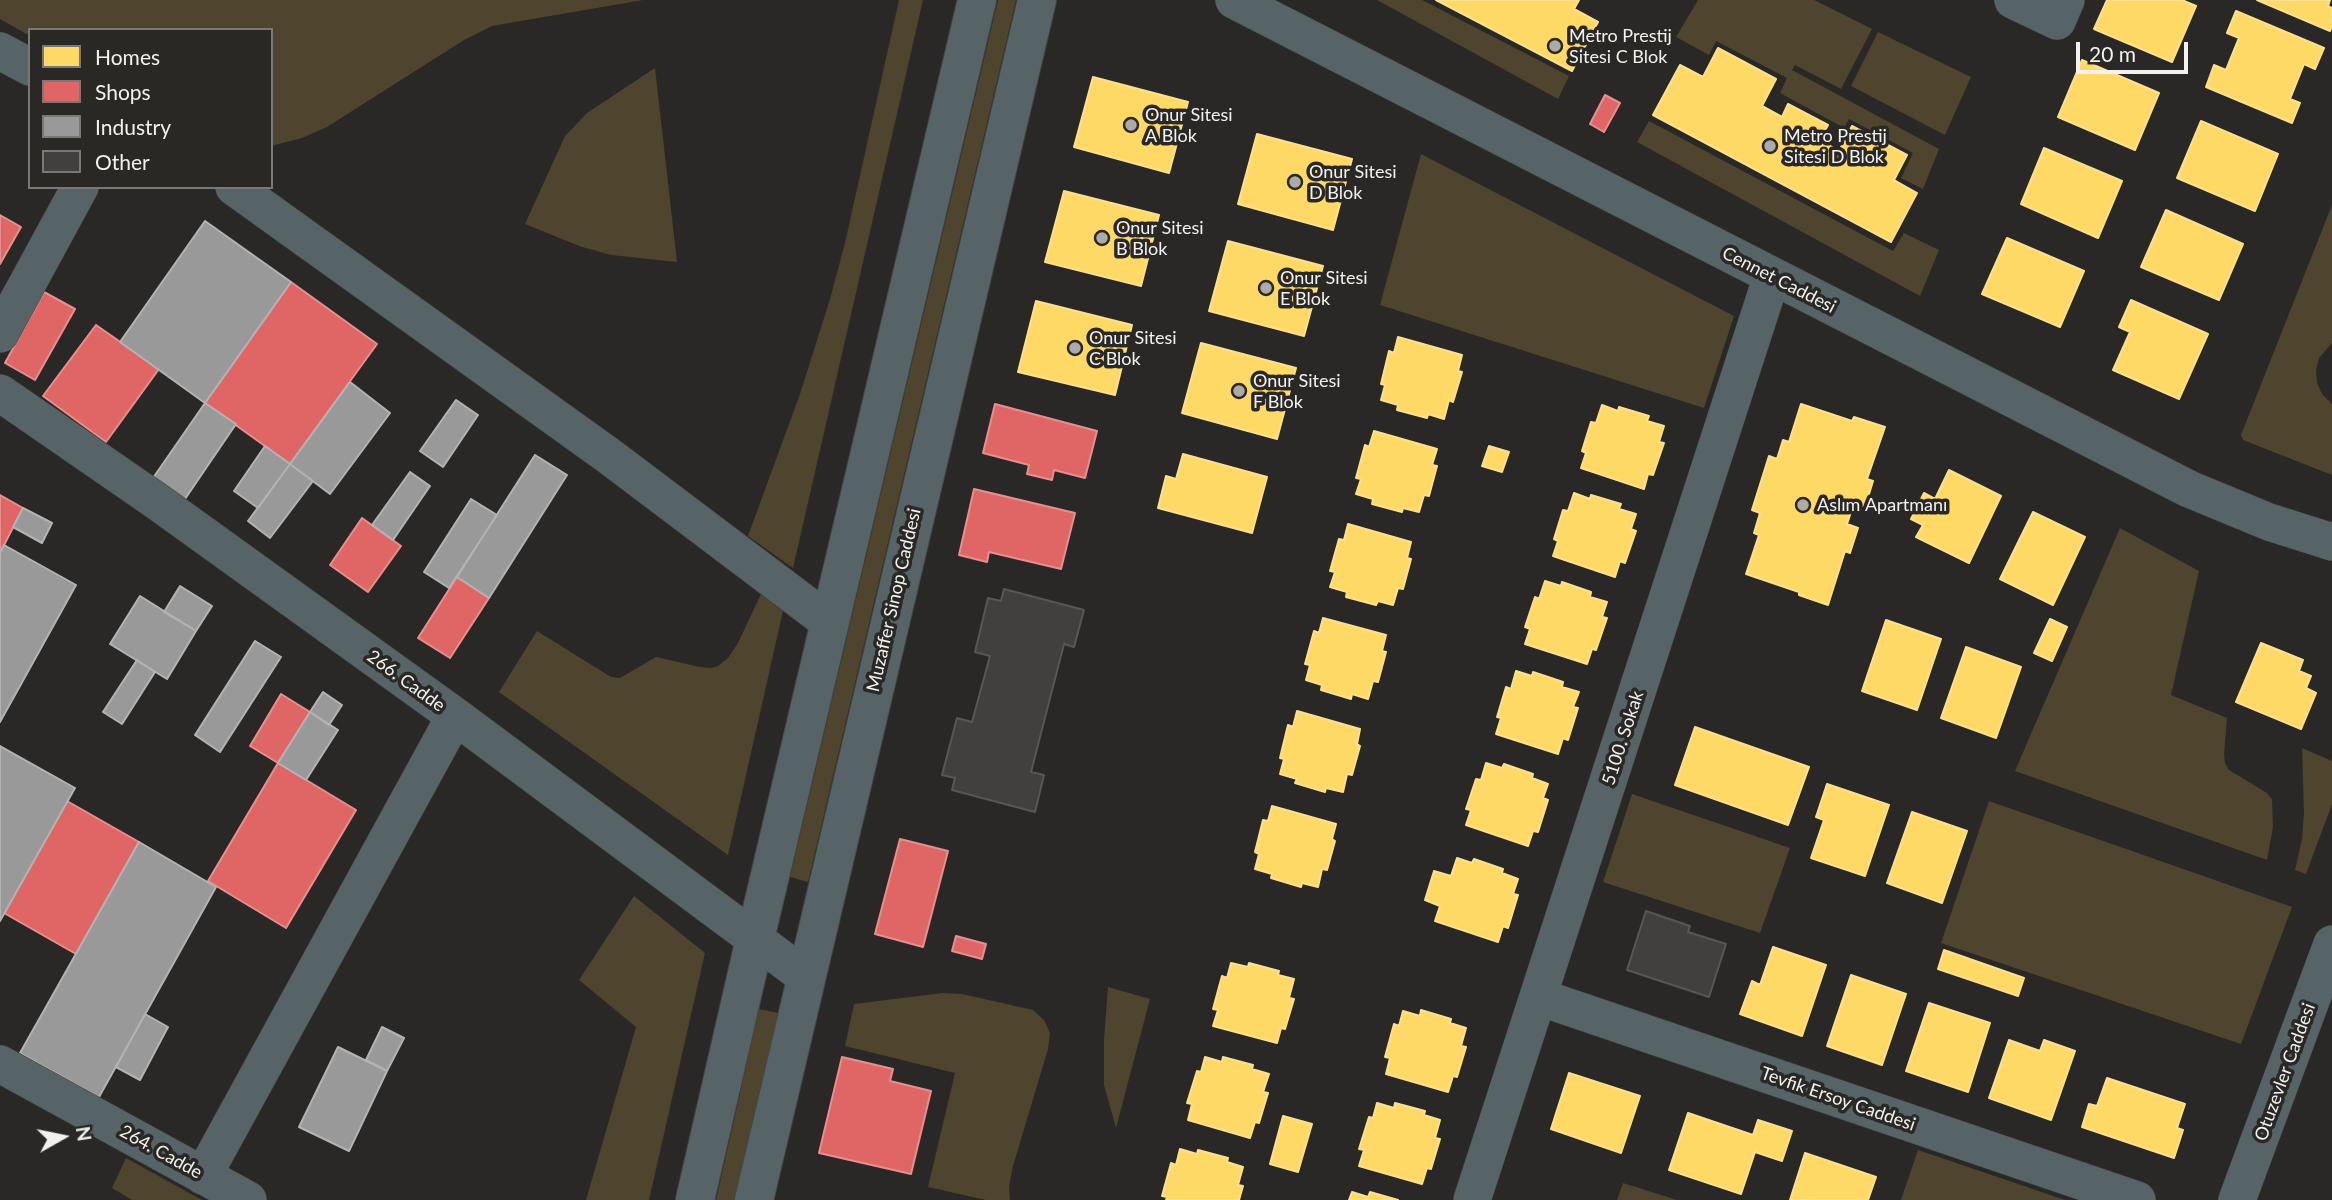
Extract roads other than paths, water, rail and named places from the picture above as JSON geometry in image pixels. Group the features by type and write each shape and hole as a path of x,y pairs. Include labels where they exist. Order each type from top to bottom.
{"main road":[{"path":"695,1200 976,0"},
{"name":"Muzaffer Sinop Caddesi","path":"754,1200 1037,0"}],"street":[{"name":"Cennet Caddesi","path":"1234,0 2189,489 2269,522 2332,542"},
{"path":"2013,0 2061,11"},
{"path":"0,51 28,66"},
{"path":"0,334 79,189"},
{"path":"237,189 609,456 830,622"},
{"name":"5100. Sokak","path":"1472,1200 1772,276"},
{"name":"266. Cadde","path":"0,393 158,502 454,716 806,977"},
{"path":"203,1175 454,716"},
{"name":"Otuzevler Caddesi","path":"2237,1200 2332,943"},
{"name":"Tevfik Ersoy Caddesi","path":"1539,997 2137,1200"},
{"name":"264. Cadde","path":"0,1064 248,1200"}],"place":[{"name":"Metro Prestij Sitesi C Blok","path":"1555,46"},
{"name":"Onur Sitesi A Blok","path":"1131,125"},
{"name":"Metro Prestij Sitesi D Blok","path":"1770,146"},
{"name":"Onur Sitesi D Blok","path":"1295,182"},
{"name":"Onur Sitesi B Blok","path":"1102,238"},
{"name":"Onur Sitesi E Blok","path":"1266,288"},
{"name":"Onur Sitesi C Blok","path":"1075,348"},
{"name":"Onur Sitesi F Blok","path":"1239,391"},
{"name":"Aslım Apartmanı","path":"1803,505"}]}
